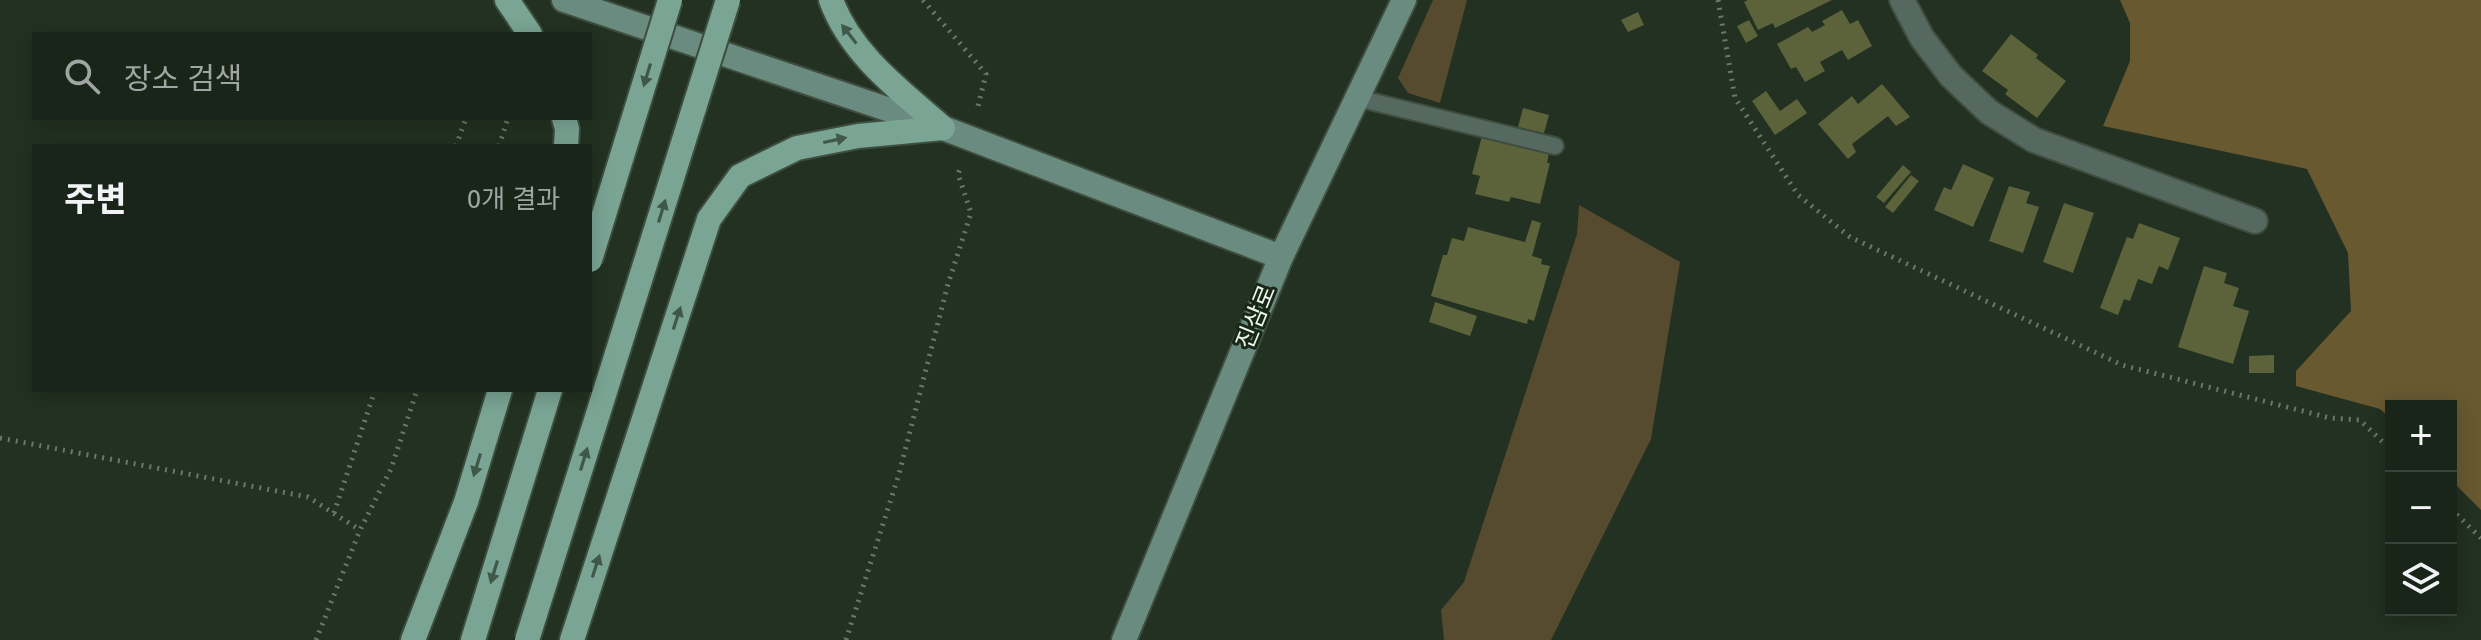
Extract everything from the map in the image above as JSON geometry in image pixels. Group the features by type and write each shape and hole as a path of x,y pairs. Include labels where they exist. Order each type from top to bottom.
{"main road":[{"path":"507,0 529,32"},
{"path":"592,254 670,0"},
{"path":"527,640 728,0"},
{"path":"831,0 838,21 878,72 943,128"},
{"path":"565,120 566,144"},
{"path":"572,640 709,219 732,187 740,176 797,148 858,136 943,128"},
{"path":"413,640 466,502 499,392"},
{"path":"473,640 549,392"}],"street":[{"path":"564,0 943,128 1281,257"},
{"name":"진삼로","path":"1124,640 1281,257 1404,0"},
{"path":"1902,0 1922,38 1951,76 1989,112 2034,140 2255,221"}],"lane":[{"path":"1357,98 1555,146"}],"path":[{"path":"846,640 899,474 948,284 971,213 958,174 986,74 923,0"},
{"path":"1718,0 1735,98 1798,195 1850,237 2122,365 2330,418 2360,420 2385,444"},
{"path":"457,144 465,120"},
{"path":"500,144 507,120"},
{"path":"334,513 374,392"},
{"path":"316,640 360,530 391,469 416,392"},
{"path":"0,438 308,497 360,530"},
{"path":"2457,515 2481,538"}],"shaded area":[{"path":"1433,0 1467,0 1440,103 1408,93 1398,78"},
{"path":"2120,0 2481,0 2481,510 2457,486 2457,400 2385,400 2385,414 2380,409 2296,386 2296,371 2351,311 2348,253 2307,169 2103,126 2130,61 2130,23"},
{"path":"1579,205 1680,262 1651,439 1551,640 1444,640 1441,610 1464,582 1577,234"}],"building":[{"path":"1832,0 1775,28 1773,23 1758,30 1744,2"},
{"path":"1842,10 1850,24 1858,20 1872,46 1848,60 1842,50 1820,62 1825,71 1805,82 1796,67 1791,69 1777,44 1808,27 1812,32 1825,25 1822,21"},
{"path":"1638,12 1644,25 1628,32 1621,20"},
{"path":"1749,20 1758,36 1746,43 1737,26"},
{"path":"2011,34 2066,81 2037,118 2005,94 2008,90 1982,71"},
{"path":"1882,84 1910,117 1896,126 1888,116 1852,144 1856,152 1848,159 1818,124 1852,96 1858,104"},
{"path":"1766,91 1780,111 1797,99 1807,113 1775,135 1752,101"},
{"path":"1523,108 1549,115 1544,133 1518,127"},
{"path":"1483,132 1550,149 1547,163 1550,163 1540,204 1511,197 1509,202 1475,194 1480,176 1472,174"},
{"path":"1963,164 1994,178 1973,227 1934,210 1944,187 1951,190"},
{"path":"1903,165 1911,172 1884,203 1876,197"},
{"path":"1911,175 1919,181 1893,213 1885,207"},
{"path":"2009,186 2030,192 2026,203 2039,207 2023,253 1989,241"},
{"path":"2064,203 2094,213 2073,273 2043,262"},
{"path":"1532,220 1541,223 1532,256 1542,259 1541,264 1550,266 1534,321 1528,319 1527,324 1431,296 1443,255 1447,255 1452,238 1464,241 1468,227 1525,242"},
{"path":"2139,223 2180,238 2168,270 2159,266 2152,284 2138,279 2130,301 2124,299 2118,315 2100,308 2127,237 2133,239"},
{"path":"2204,266 2227,273 2224,283 2239,288 2233,306 2249,311 2233,364 2178,347"},
{"path":"1435,302 1477,316 1470,336 1429,322"},
{"path":"2274,355 2274,373 2249,373 2249,356"}]}
